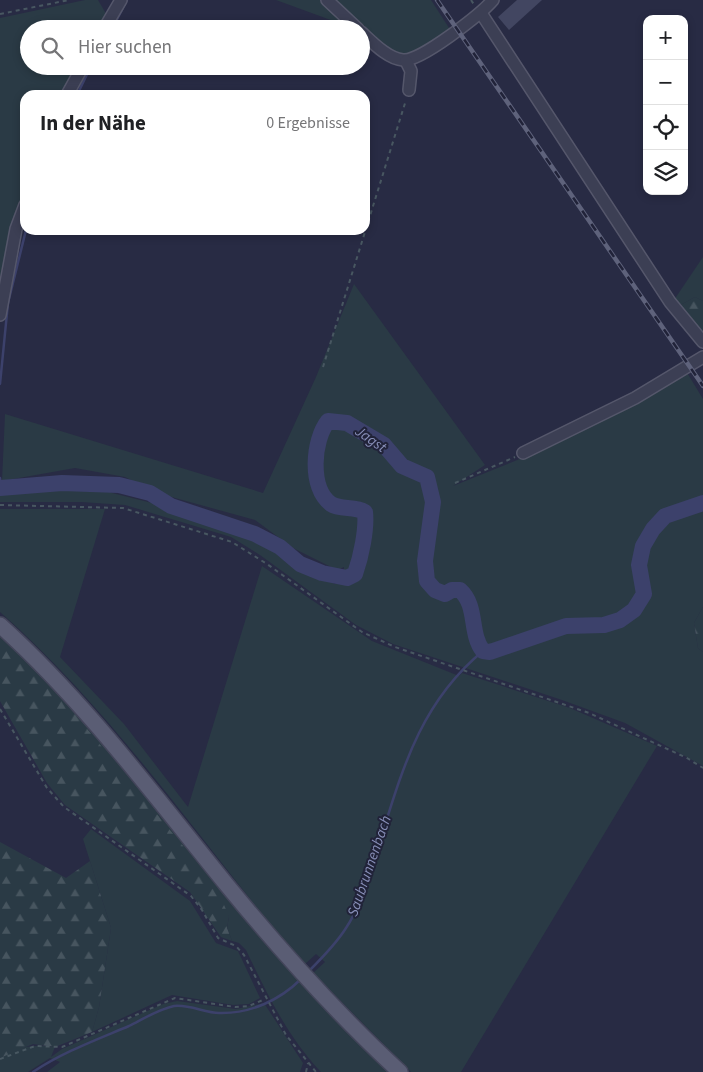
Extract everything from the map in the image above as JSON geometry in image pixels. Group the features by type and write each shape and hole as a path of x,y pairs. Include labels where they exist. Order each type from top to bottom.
{"main road":[{"path":"0,625 56,679 111,740 226,884 296,965 342,1016 400,1072"}],"street":[{"path":"109,20 121,0"},
{"path":"327,0 348,20"},
{"path":"406,61 437,44 481,13 493,0"},
{"path":"481,13 670,302 703,342"},
{"path":"370,39 392,56 406,61 411,71 409,90"},
{"path":"71,90 78,75"},
{"path":"0,315 16,229 20,218"},
{"path":"523,453 635,398 703,357"}],"path":[{"path":"0,14 69,0"},
{"path":"370,216 409,90"},
{"path":"323,367 364,235"},
{"path":"455,483 523,453"},
{"path":"0,505 123,508 232,542 267,564 362,632 395,647 454,668 589,712 687,758 703,768"},
{"path":"0,709 47,788 64,807 190,896 202,910 218,938 236,946 244,955 274,1015 316,1072"},
{"path":"0,1059 35,1046 62,1047 175,998 235,1007 250,1006 266,998"},
{"path":"306,1072 308,1063"}],"green space":[{"path":"85,0 98,0 108,17 106,20 20,20 20,75 75,75 67,90 20,90 20,205 0,280 0,18"},
{"path":"276,0 321,0 341,20 331,20"},
{"path":"334,0 431,0 451,31 409,56 393,55 370,34 370,20 355,20"},
{"path":"703,257 703,301 695,297 679,306 674,300"},
{"path":"354,284 485,465 453,486 527,456 686,371 703,399 703,607 694,623 698,648 703,652 703,766 625,723 393,644 356,625 260,555 231,537 125,505 81,502 0,502 0,493 103,486 112,493 156,504 255,539 314,576 335,584 343,580 344,567 337,570 293,548 255,520 157,493 125,477 75,468 2,481 5,414 263,493 316,377"},
{"path":"695,297 703,301 703,335 679,306"},
{"path":"0,509 105,509 60,657 124,724 188,807 262,566 372,641 459,676 462,673 570,708 657,746 461,1072 411,1072 313,973 325,962 316,954 304,965 121,738 43,652 0,612"},
{"path":"703,607 703,652 698,648 694,623"},
{"path":"0,631 24,652 215,885 229,916 227,928 232,941 221,937 190,892 65,805 47,783 0,701"},
{"path":"35,665 396,1072 321,1072 288,1029 246,950 239,943 232,941 227,928 229,916"},
{"path":"91,829 190,901 216,943 238,951 260,998 249,1004 233,1005 172,995 92,1032 99,1007 111,928 83,839"},
{"path":"0,842 66,878 90,861 111,928 99,1007 92,1032 55,1047 33,1044 0,1058"},
{"path":"177,1001 236,1009 264,1003 303,1063 300,1072 47,1072 60,1062 50,1058 28,1072 0,1072 0,1058 14,1051 33,1046 55,1047 51,1057 62,1049 163,1004"}],"building":[{"path":"517,0 542,0 509,30 498,17"}],"waterway":[{"path":"117,20 127,0"},
{"path":"79,90 87,75"},
{"path":"0,384 8,303 25,235"},
{"name":"Jagst","path":"0,488 62,483 119,485 150,493 171,506 255,534 280,547 300,564 322,573 347,578 355,574 359,560 364,535 365,512 331,504 324,497 316,476 317,451 323,429 328,421 347,423 384,445 402,466 427,477 433,502 425,561 427,581 435,590 445,594 452,590 460,590 466,596 479,644 483,651 490,652 566,626 604,625 620,620 634,610 644,594 639,565 643,546 653,529 665,516 703,503"},
{"path":"0,478 1,488"},
{"name":"Saubrunnenbach","path":"309,971 338,940 359,903 402,772 426,720 441,695 460,672 483,651"},
{"name":"Saubrunnenbach","path":"33,1072 68,1052 163,1009 180,1006 214,1013 242,1011 274,999 293,987 301,979"}],"railway":[{"path":"437,0 703,386"}]}
